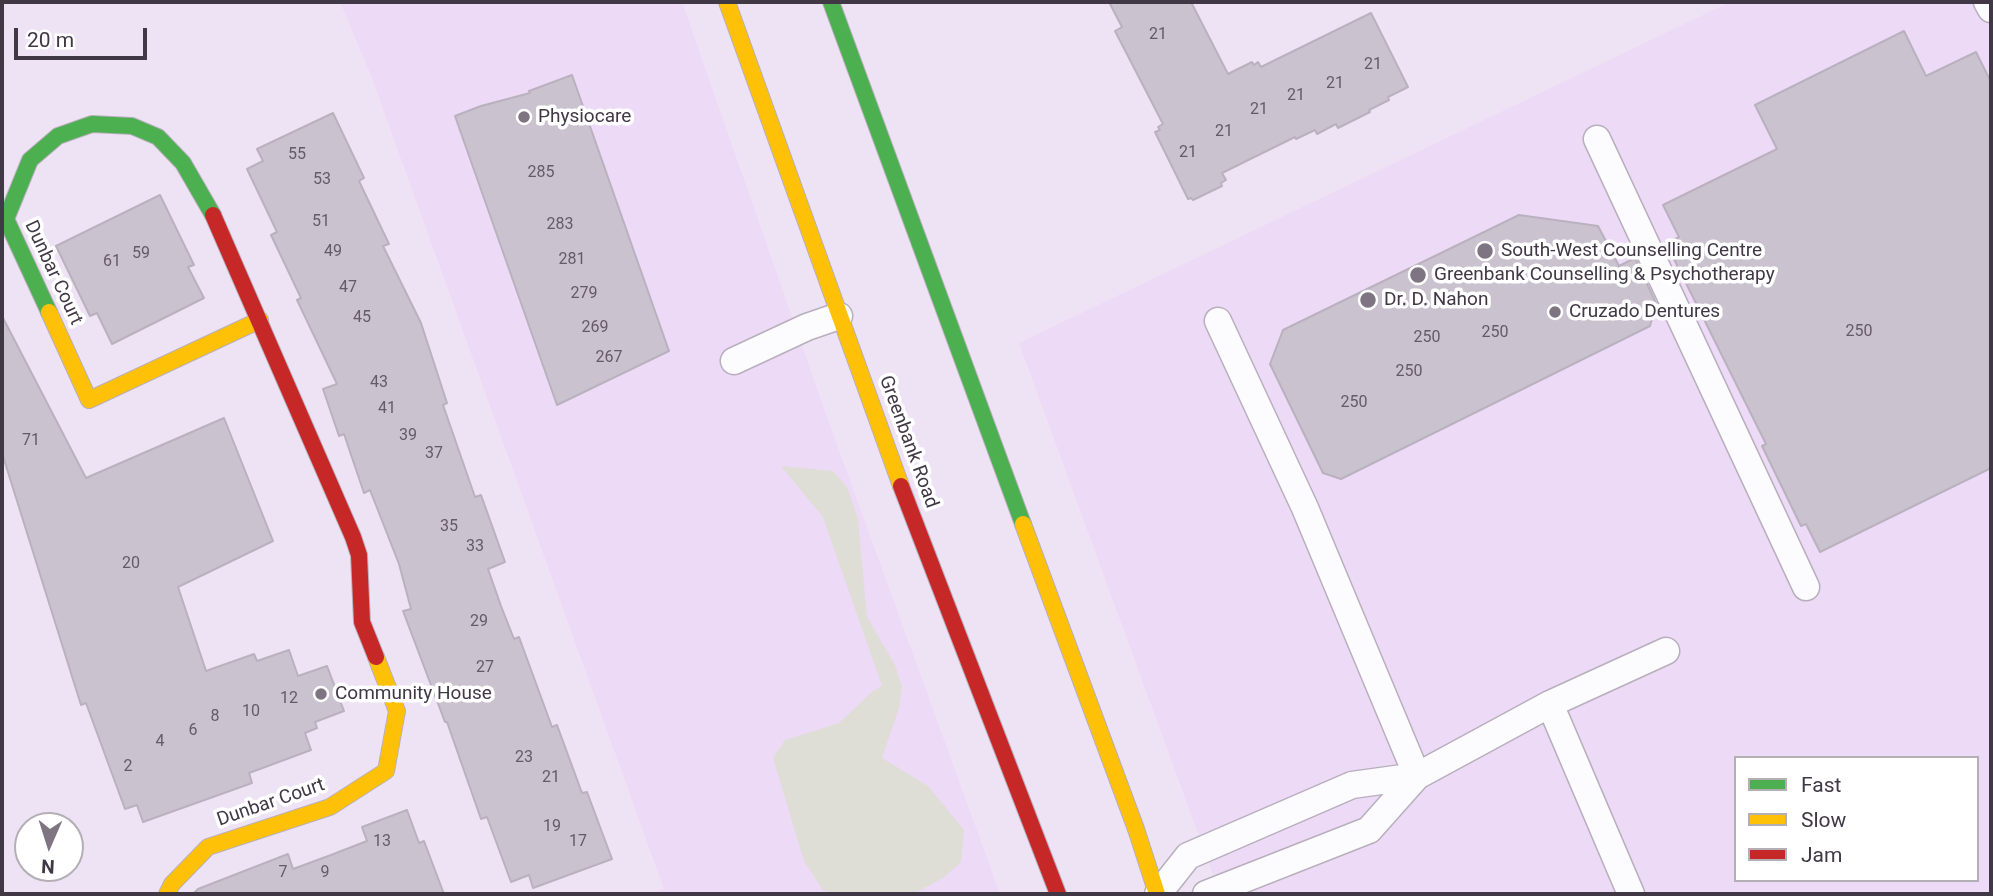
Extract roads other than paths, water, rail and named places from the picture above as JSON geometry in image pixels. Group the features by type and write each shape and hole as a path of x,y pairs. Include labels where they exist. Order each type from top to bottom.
{"main road":[{"name":"Greenbank Road","path":"727,2 874,415 1058,894"},
{"path":"831,2 1127,803 1157,894"},
{"name":"Dunbar Court","path":"167,894 172,884 208,847 330,807 386,771 397,711 362,622 359,555 260,320 214,217 183,163 158,137 132,126 92,124 58,136 30,160 6,219 89,400 260,320"}],"lane":[{"path":"1987,2 1991,9"},
{"path":"1597,139 1807,587"},
{"path":"734,361 807,327 839,316"},
{"path":"1218,321 1305,508 1417,776"},
{"path":"1206,894 1368,830 1417,776 1549,704 1666,651"},
{"path":"1549,704 1631,894"},
{"path":"1157,894 1188,856 1352,785 1417,776"}],"place":[{"name":"Physiocare","path":"524,117"},
{"name":"South-West Counselling Centre","path":"1485,251"},
{"name":"Greenbank Counselling & Psychotherapy","path":"1418,275"},
{"name":"Dr. D. Nahon","path":"1368,300"},
{"name":"Cruzado Dentures","path":"1555,312"},
{"name":"Community House","path":"321,694"}]}
